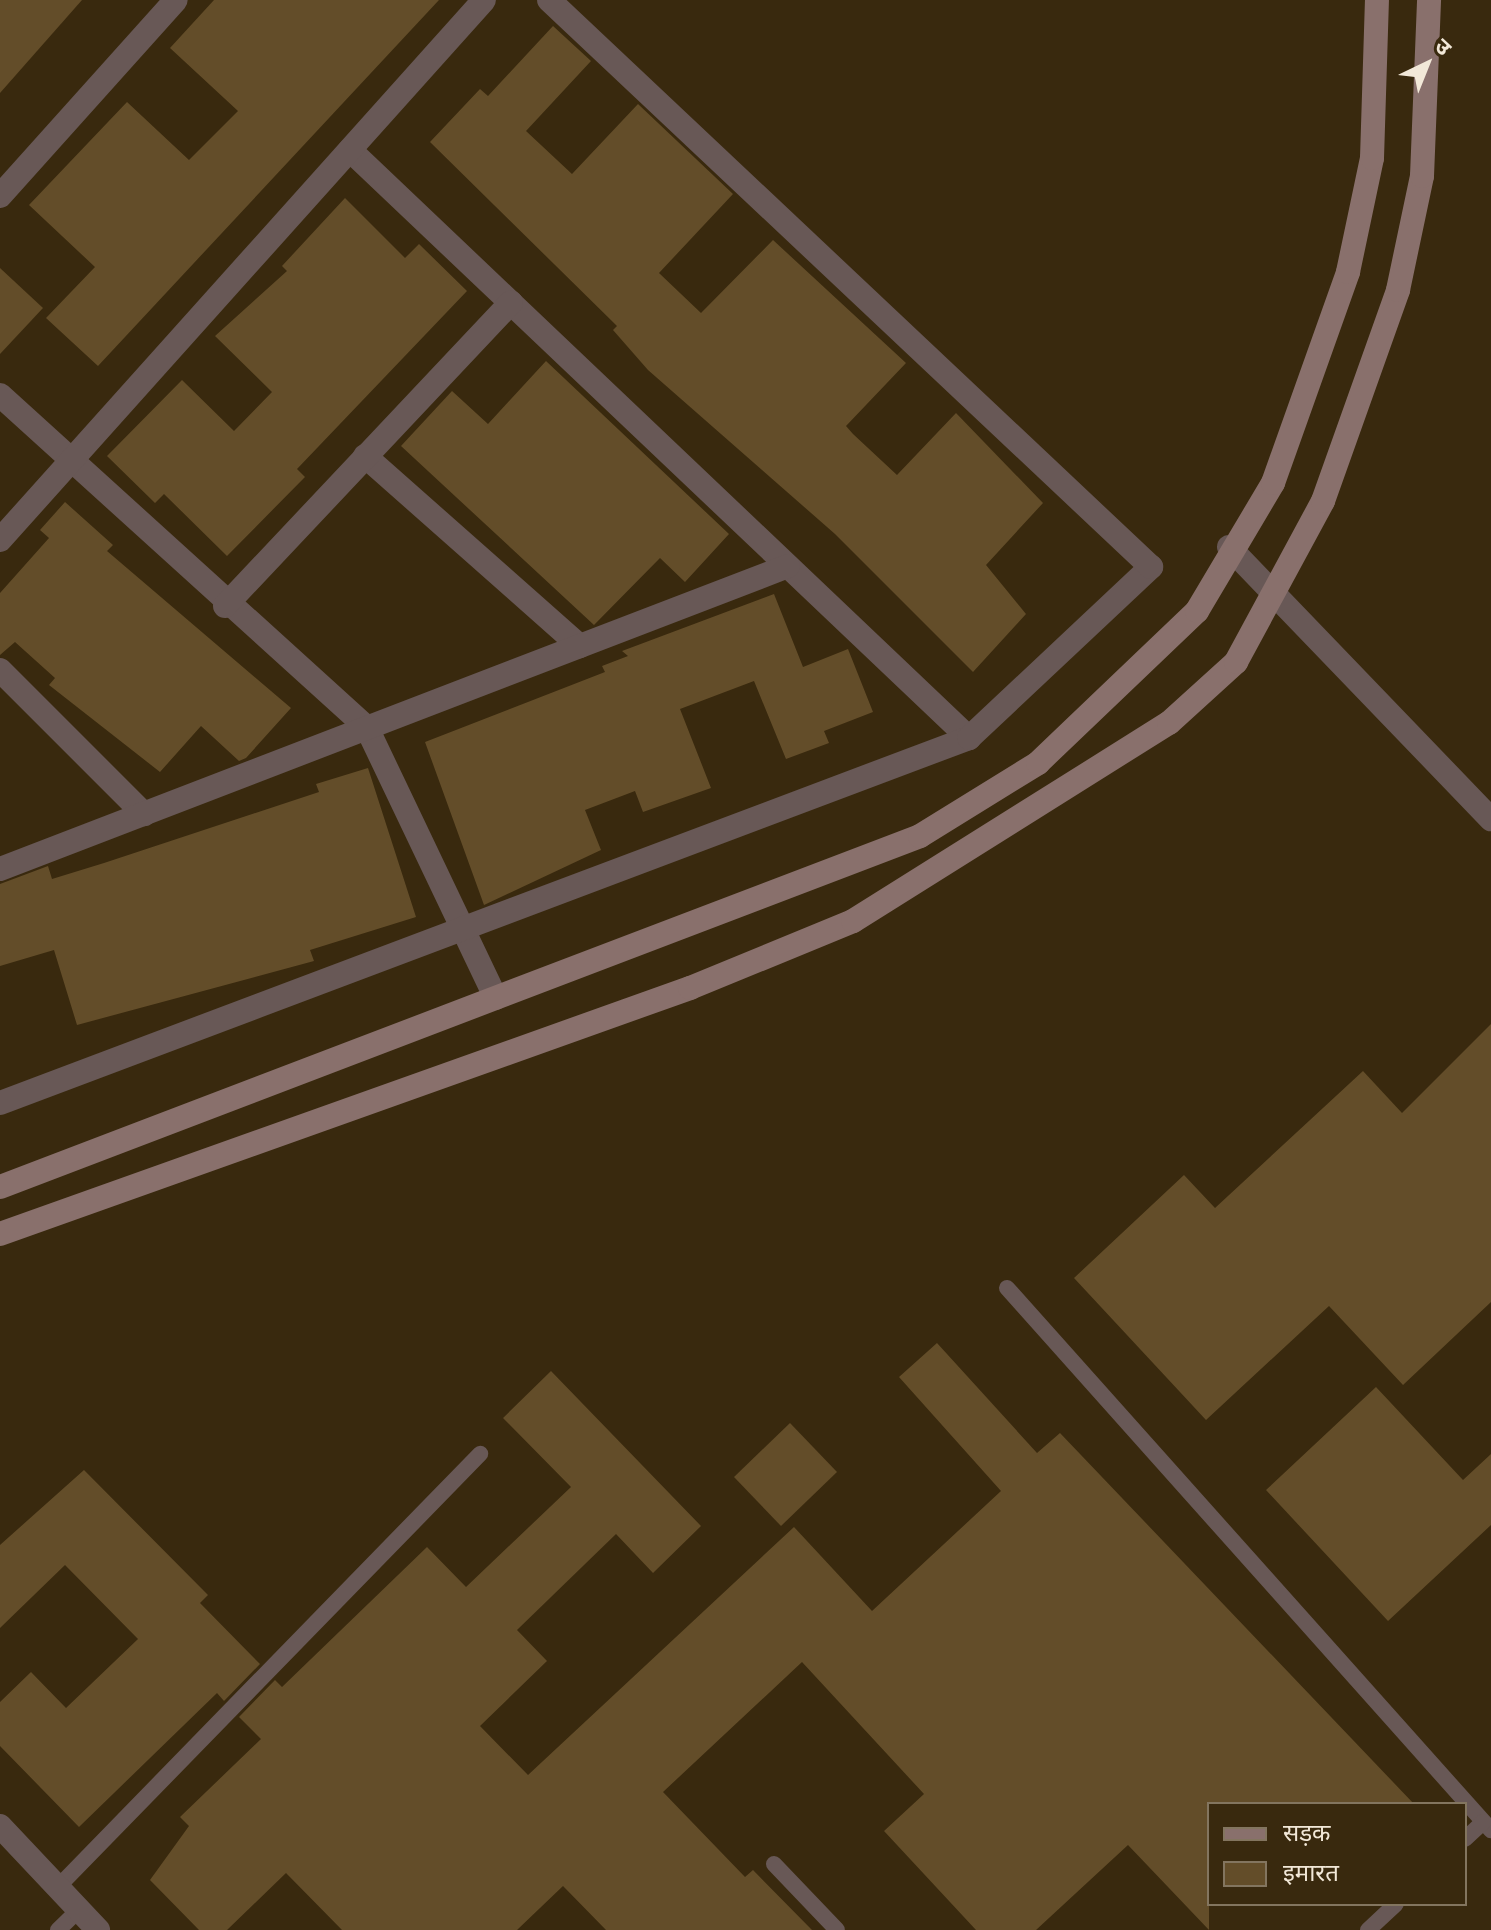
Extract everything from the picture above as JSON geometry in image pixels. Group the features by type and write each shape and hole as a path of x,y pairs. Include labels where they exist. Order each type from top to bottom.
{"street":[{"path":"0,196 176,0"},
{"path":"0,540 484,0"},
{"path":"0,1103 461,925 969,738 1151,567 549,0"},
{"path":"0,1187 920,836 1038,763 1118,690 1197,611 1229,547 1273,483 1348,272 1372,158 1377,0"},
{"path":"0,1234 690,988 853,921 1169,723 1236,662 1276,595 1323,501 1398,290 1422,176 1429,0"},
{"path":"350,150 969,738"},
{"path":"225,606 511,302"},
{"path":"0,395 72,459 225,606 367,728 496,998"},
{"path":"365,456 580,646"},
{"path":"1229,547 1491,819"},
{"path":"0,869 788,566"},
{"path":"0,670 144,814"},
{"path":"0,1826 98,1930"}],"lane":[{"path":"1007,1288 1466,1802"},
{"path":"58,1887 480,1454"},
{"path":"1467,1804 1487,1826 1467,1838"},
{"path":"774,1864 837,1930"},
{"path":"1368,1930 1394,1906"},
{"path":"58,1930 79,1910"}],"building":[{"path":"0,0 82,0 0,93"},
{"path":"214,0 439,0 98,366 46,318 95,267 29,205 127,102 189,160 238,111 170,48"},
{"path":"553,26 591,61 526,131 572,174 638,104 733,194 659,273 701,313 773,240 906,363 846,426 853,434 897,475 956,413 1043,503 986,565 1026,614 973,672 835,534 648,370 613,330 617,326 430,142 480,89 488,96"},
{"path":"345,198 405,258 419,244 467,291 297,469 305,477 227,556 164,494 155,503 107,456 182,380 234,431 272,392 215,336 287,271 282,266"},
{"path":"0,268 43,308 0,354"},
{"path":"546,361 729,534 685,582 660,558 594,625 401,446 452,391 488,424"},
{"path":"65,502 113,545 107,551 291,708 246,758 239,761 201,726 160,772 49,685 55,678 15,642 0,655 0,593 49,538 40,530"},
{"path":"774,594 803,667 848,649 873,712 824,731 829,743 786,759 754,681 680,709 711,788 643,812 635,791 585,810 601,850 484,905 425,742 605,672 602,666 628,656 622,651"},
{"path":"368,768 416,917 310,950 314,961 77,1025 54,950 0,966 0,884 48,866 52,879 104,863 319,792 316,784"},
{"path":"1491,1024 1491,1302 1403,1385 1329,1306 1206,1420 1074,1278 1184,1175 1215,1208 1363,1071 1402,1113"},
{"path":"937,1343 1037,1453 1060,1433 1412,1802 1207,1802 1209,1930 1128,1845 1036,1930 976,1930 884,1831 924,1794 802,1662 663,1792 745,1877 753,1870 812,1930 606,1930 563,1886 517,1930 342,1930 286,1873 227,1930 199,1930 150,1880 189,1826 180,1817 261,1739 239,1717 275,1680 282,1687 427,1547 466,1587 571,1487 503,1418 551,1371 701,1526 653,1573 616,1534 517,1630 547,1661 480,1726 528,1775 794,1527 872,1611 1001,1491 899,1377"},
{"path":"1376,1387 1463,1480 1491,1454 1491,1525 1388,1621 1266,1490"},
{"path":"790,1423 837,1472 781,1526 734,1477"},
{"path":"84,1470 208,1595 200,1603 260,1664 224,1701 217,1693 79,1827 0,1746 0,1702 31,1672 66,1708 138,1639 65,1565 0,1628 0,1545"}]}
